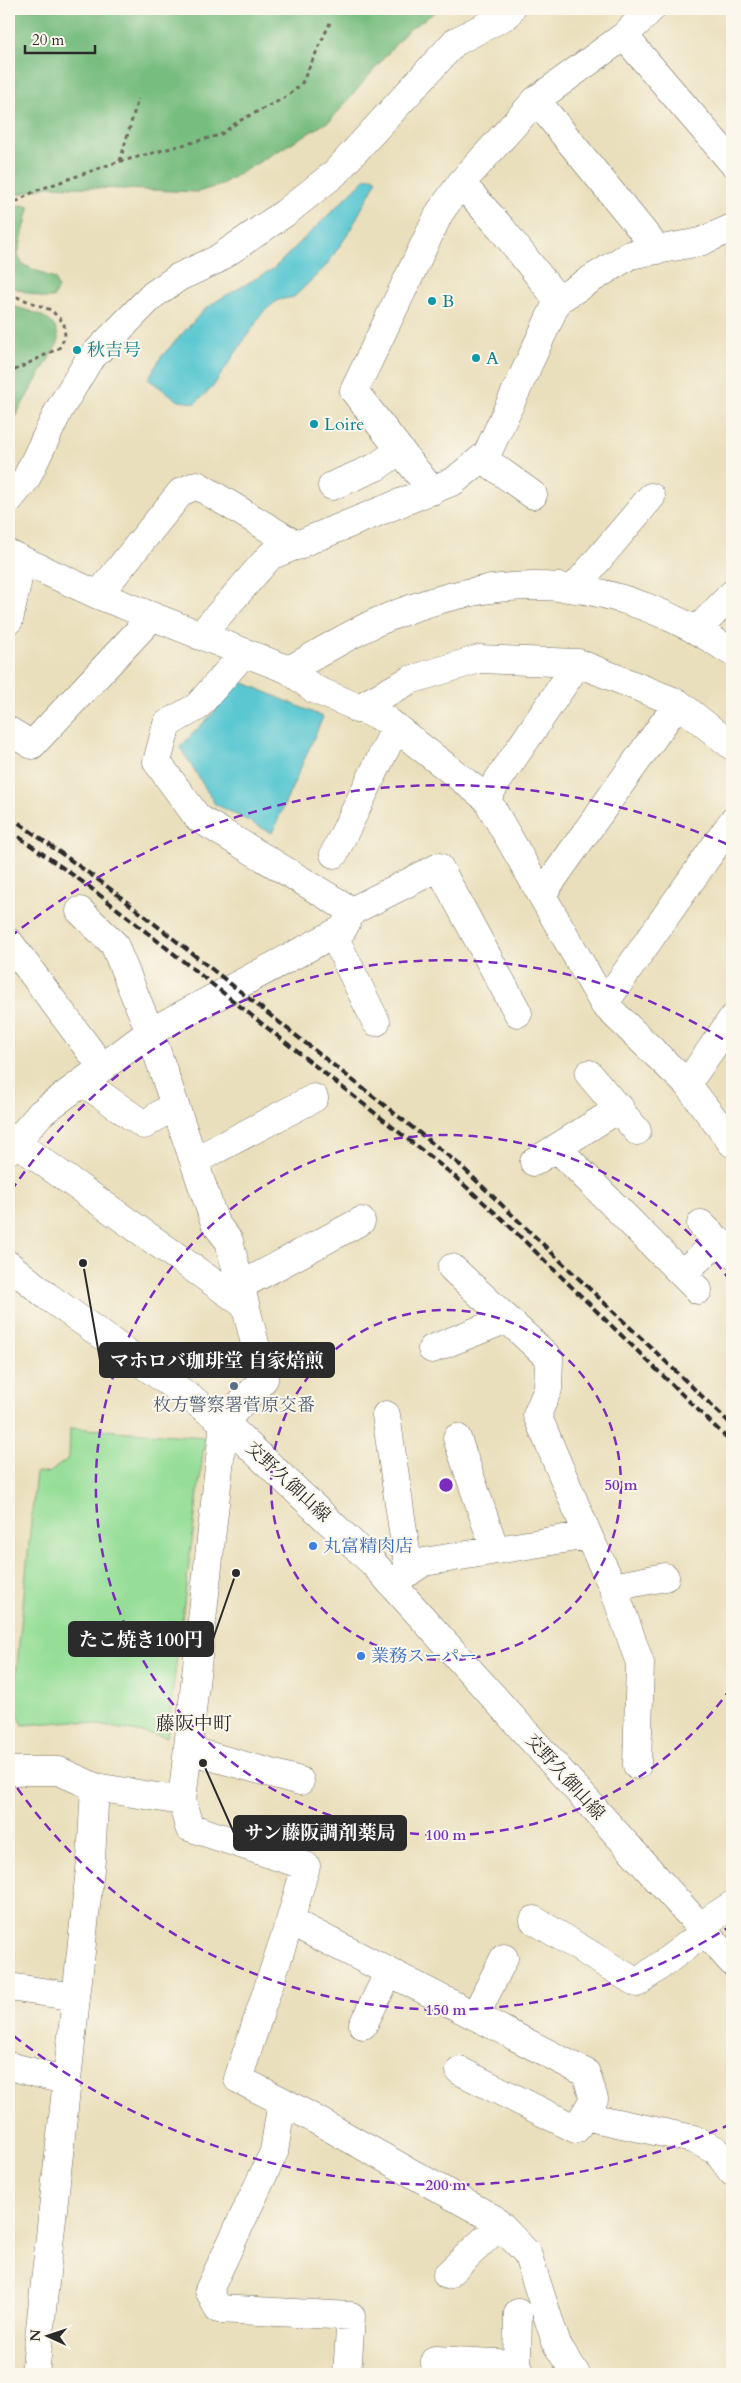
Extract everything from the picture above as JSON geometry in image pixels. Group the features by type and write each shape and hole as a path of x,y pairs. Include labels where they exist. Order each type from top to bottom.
{"street":[{"path":"9,500 26,479 59,410 89,360 153,296 179,277 216,260 285,213 334,174 424,78 443,52 454,42 500,19 511,9"},
{"path":"432,491 354,391 440,212 461,183 536,100 624,36 651,9"},
{"path":"624,36 732,162"},
{"path":"536,100 658,250"},
{"path":"461,183 502,230 558,300"},
{"path":"200,636 270,556 454,481 487,454 558,300 630,255 700,242 732,228"},
{"path":"332,486 376,467 400,450"},
{"path":"482,458 533,495"},
{"path":"98,595 181,492 197,485 298,546"},
{"path":"575,587 651,497"},
{"path":"9,620 15,557 98,595 289,670 314,690 357,709 385,718 486,798 604,1004 687,1084 732,1144"},
{"path":"289,670 378,622 429,602 477,592 526,586 575,587 609,594 645,605 698,629 732,652"},
{"path":"698,629 732,594"},
{"path":"9,731 32,745 152,616"},
{"path":"244,653 197,707 167,724 157,762 198,818 352,911"},
{"path":"357,709 410,680 479,659 578,662 678,703 732,746"},
{"path":"486,798 578,662"},
{"path":"542,894 678,703"},
{"path":"334,854 396,727"},
{"path":"604,1004 732,822"},
{"path":"243,1295 12,1146 41,1113 150,1032 343,929 352,911 439,867 518,1013"},
{"path":"80,911 114,944 150,1032 215,1223 229,1241 264,1379 224,1422 182,1801 189,1827 306,1866 238,2079 282,2101 500,2225 527,2253 557,2345 576,2374"},
{"path":"334,934 376,1022"},
{"path":"9,942 93,1075 144,1125 174,1104"},
{"path":"687,1084 732,1019"},
{"path":"590,1074 620,1108 637,1131"},
{"path":"194,1161 314,1098"},
{"path":"534,1162 558,1149 620,1108"},
{"path":"558,1149 690,1281 717,1240"},
{"path":"243,1295 361,1221"},
{"name":"交野久御山線","path":"9,1265 47,1296 224,1422 373,1563 400,1577 732,1962"},
{"path":"452,1268 548,1358 548,1389 537,1415 588,1535 613,1586 640,1663 637,1765"},
{"path":"432,1349 507,1319"},
{"path":"386,1415 400,1577 424,1562 588,1535"},
{"path":"457,1438 495,1550"},
{"path":"613,1586 665,1577"},
{"path":"188,1750 300,1780"},
{"path":"9,1771 59,1771 96,1787 182,1801"},
{"path":"35,2374 76,1997 96,1787"},
{"path":"534,1920 637,1983 732,1905"},
{"path":"290,1921 586,2073 594,2099 576,2129 460,2071"},
{"path":"475,2016 504,1958"},
{"path":"363,2025 389,1972"},
{"path":"9,1987 76,1997"},
{"path":"9,2066 67,2081"},
{"path":"282,2101 274,2152 209,2290 218,2309 350,2316 347,2374"},
{"path":"584,2116 693,2140 716,2150 732,2172"},
{"path":"447,2275 500,2225"},
{"path":"434,2374 435,2360 519,2369 518,2313"}],"path":[{"path":"9,206 35,191 120,161 220,134 239,121 284,98 301,84 330,23"},
{"path":"120,161 138,99"},
{"path":"9,294 51,310 64,323 65,337 59,348 9,373"}],"green space":[{"path":"9,9 440,9 407,31 331,120 220,185 198,192 48,186 9,197"},
{"path":"19,205 29,206 29,209 18,254 22,264 55,279 58,288 53,298 43,298 9,286 9,210"},
{"path":"9,305 42,316 49,321 54,326 58,343 9,427"},
{"path":"70,1428 205,1437 167,1737 75,1721 23,1725 13,1705 36,1472 49,1473 69,1458"}],"water":[{"path":"373,177 377,180 348,234 325,267 294,297 278,300 263,312 212,388 195,403 179,401 148,379 161,357 203,311 218,300 273,269 366,178"},
{"path":"238,680 323,717 272,833 215,804 180,747 214,712"}],"railway":[{"path":"9,816 104,884 460,1165 732,1425"},
{"path":"9,830 87,885 453,1175 502,1219 732,1443"}],"place":[{"name":"B","path":"432,301"},
{"name":"秋吉号","path":"77,350"},
{"name":"A","path":"476,358"},
{"name":"Loire","path":"314,424"},
{"name":"マホロバ珈琲堂 自家焙煎","path":"83,1263"},
{"name":"枚方警察署菅原交番","path":"234,1386"},
{"name":"丸富精肉店","path":"313,1546"},
{"name":"たこ焼き100円","path":"236,1573"},
{"name":"業務スーパー","path":"361,1656"},
{"name":"サン藤阪調剤薬局","path":"203,1763"}],"district":[{"name":"藤阪中町","path":"194,1724"}]}
